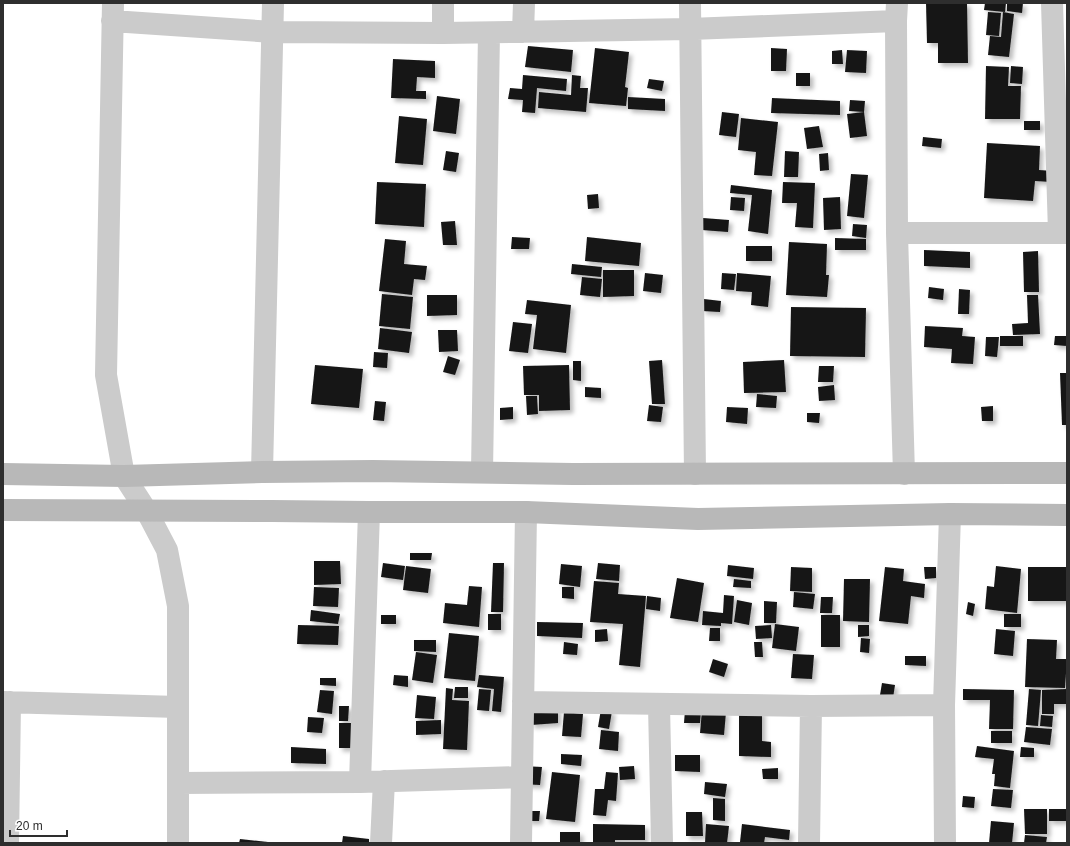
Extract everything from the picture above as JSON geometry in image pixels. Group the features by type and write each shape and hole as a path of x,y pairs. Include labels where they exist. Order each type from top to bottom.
{"main road":[{"path":"3,474 124,476 262,472 482,472 573,474 1067,473"},
{"path":"3,510 526,512 698,519 950,514 1067,515"}],"street":[{"path":"262,472 273,3"},
{"path":"443,3 443,33"},
{"path":"523,32 524,3"},
{"path":"690,3 695,474"},
{"path":"897,233 1063,233 1052,3"},
{"path":"178,843 178,606 167,550 146,510 124,476 106,375 112,12 273,32 489,33 690,29 897,12 897,233 904,474"},
{"path":"482,472 489,33"},
{"path":"360,782 370,512"},
{"path":"521,843 526,512"},
{"path":"945,843 944,706 950,514"},
{"path":"8,843 6,702 178,706"},
{"path":"523,702 659,705 944,706"},
{"path":"659,705 662,843"},
{"path":"809,843 811,706"},
{"path":"178,783 360,782 522,777"},
{"path":"381,843 384,781"}],"building":[{"path":"926,3 967,3 968,63 938,63 938,43 927,43"},
{"path":"985,3 1006,3 1005,12 984,10"},
{"path":"1007,3 1023,3 1022,13 1007,11"},
{"path":"988,12 1001,13 999,36 986,35"},
{"path":"1003,12 1014,14 1009,57 988,55 990,36 1001,37"},
{"path":"528,46 573,50 571,72 525,67"},
{"path":"595,48 629,52 625,87 628,88 626,106 589,103"},
{"path":"771,48 787,49 786,71 771,71"},
{"path":"842,50 843,64 832,64 832,51"},
{"path":"847,50 867,51 866,73 845,72"},
{"path":"393,59 435,61 435,78 417,77 416,91 426,91 426,99 391,98"},
{"path":"986,66 1009,67 1008,86 1021,86 1020,119 985,119"},
{"path":"1011,66 1023,67 1022,84 1010,83"},
{"path":"796,73 810,73 810,86 796,86"},
{"path":"523,75 567,79 566,91 537,88 535,113 522,112 523,100 508,99 510,88 522,89"},
{"path":"572,75 581,76 580,88 588,88 586,112 538,108 539,92 571,95"},
{"path":"649,79 664,81 662,91 647,88"},
{"path":"437,96 460,99 456,134 433,131"},
{"path":"628,97 665,99 665,111 628,109"},
{"path":"772,98 840,101 840,115 771,113"},
{"path":"850,100 865,101 864,112 849,111"},
{"path":"722,112 739,114 736,137 719,135"},
{"path":"864,112 867,136 850,138 847,114"},
{"path":"399,116 427,119 423,165 395,163"},
{"path":"741,118 778,122 772,176 754,175 756,152 738,150"},
{"path":"1024,121 1040,121 1040,130 1024,130"},
{"path":"819,126 823,147 807,149 804,128"},
{"path":"923,137 942,139 941,148 922,146"},
{"path":"987,143 1040,146 1039,170 1053,171 1052,182 1035,181 1033,201 984,198"},
{"path":"446,151 459,153 456,172 443,170"},
{"path":"785,151 799,152 798,177 784,177"},
{"path":"828,153 829,170 820,171 819,154"},
{"path":"851,174 868,175 864,218 847,216"},
{"path":"377,182 426,184 424,227 375,224"},
{"path":"783,182 815,183 813,228 795,227 797,203 782,203"},
{"path":"731,185 772,190 768,234 748,231 752,195 730,193"},
{"path":"598,194 599,208 588,209 587,195"},
{"path":"731,197 745,198 744,211 730,210"},
{"path":"840,197 841,229 824,230 823,198"},
{"path":"703,218 729,220 728,232 702,230"},
{"path":"455,221 457,245 443,245 441,222"},
{"path":"853,224 867,225 866,238 852,236"},
{"path":"512,237 530,238 529,249 511,249"},
{"path":"587,237 641,243 639,266 585,261"},
{"path":"835,238 866,239 866,250 835,250"},
{"path":"385,239 406,241 404,264 427,266 425,280 414,279 412,295 379,291"},
{"path":"789,242 827,244 826,275 829,275 827,297 786,295"},
{"path":"746,246 772,246 772,261 746,261"},
{"path":"924,250 970,252 970,268 924,266"},
{"path":"1038,251 1039,292 1024,292 1023,252"},
{"path":"572,264 602,267 601,277 571,274"},
{"path":"603,270 634,270 634,296 603,297"},
{"path":"645,273 663,275 661,293 643,291"},
{"path":"722,273 736,274 734,290 721,289"},
{"path":"737,273 771,276 768,307 751,305 752,292 736,291"},
{"path":"582,277 602,279 600,297 580,295"},
{"path":"929,287 944,289 943,300 928,298"},
{"path":"959,289 970,290 969,314 958,314"},
{"path":"382,294 413,297 410,329 379,326"},
{"path":"427,295 457,295 457,315 427,316"},
{"path":"1027,295 1038,295 1040,334 1013,335 1012,324 1028,323"},
{"path":"704,299 721,301 720,312 702,311"},
{"path":"527,300 571,305 566,353 533,349 537,315 525,314"},
{"path":"791,307 866,308 865,357 790,356"},
{"path":"513,322 532,324 528,353 509,351"},
{"path":"925,326 963,328 962,336 975,337 973,364 951,363 952,349 924,347"},
{"path":"380,328 412,332 409,353 378,349"},
{"path":"438,330 457,330 458,351 439,352"},
{"path":"1000,336 1023,336 1023,346 1000,346"},
{"path":"1055,336 1067,336 1067,346 1054,345"},
{"path":"986,337 999,337 997,357 985,356"},
{"path":"374,352 388,353 387,368 373,367"},
{"path":"448,356 460,360 455,375 443,372"},
{"path":"662,360 665,404 652,404 649,361"},
{"path":"784,360 786,392 744,393 743,362"},
{"path":"573,361 581,361 581,381 573,380"},
{"path":"315,365 363,369 359,408 311,404"},
{"path":"569,365 570,410 539,411 539,395 524,395 523,366"},
{"path":"819,366 834,366 833,382 818,382"},
{"path":"1060,373 1067,373 1067,425 1062,425"},
{"path":"834,385 835,400 819,401 818,387"},
{"path":"585,387 601,388 601,398 585,397"},
{"path":"757,394 777,396 776,408 756,407"},
{"path":"526,396 537,396 538,414 527,415"},
{"path":"375,401 386,402 384,421 373,420"},
{"path":"649,405 663,407 661,422 647,421"},
{"path":"993,406 993,421 982,421 981,407"},
{"path":"513,407 513,419 500,420 500,408"},
{"path":"727,407 748,408 747,424 726,422"},
{"path":"807,413 820,413 819,423 807,422"},
{"path":"410,553 432,553 431,560 410,560"},
{"path":"314,561 340,561 341,584 314,585"},
{"path":"383,563 405,566 403,580 381,577"},
{"path":"493,563 504,563 503,612 491,612"},
{"path":"598,563 620,565 619,581 596,579"},
{"path":"561,564 582,566 580,587 559,584"},
{"path":"728,565 754,568 753,579 727,576"},
{"path":"406,566 431,569 428,593 403,590"},
{"path":"996,566 1021,569 1017,613 985,609 987,586 994,587"},
{"path":"791,567 812,568 812,592 790,591"},
{"path":"885,567 904,569 903,581 925,584 924,598 911,596 908,624 879,621"},
{"path":"924,567 936,567 936,578 925,579"},
{"path":"1028,567 1067,567 1067,601 1028,601"},
{"path":"677,578 704,583 698,622 670,618"},
{"path":"734,579 751,581 751,588 733,587"},
{"path":"844,579 870,579 869,622 843,621"},
{"path":"594,581 619,583 618,594 646,596 640,667 619,665 623,624 590,622"},
{"path":"469,586 482,587 479,627 443,623 445,603 467,605"},
{"path":"314,587 339,588 338,607 313,606"},
{"path":"562,587 574,587 574,599 562,598"},
{"path":"794,592 815,594 813,609 793,607"},
{"path":"724,595 734,596 732,624 721,623 721,626 702,625 703,611 723,613"},
{"path":"647,596 661,598 660,611 646,609"},
{"path":"821,597 833,597 832,613 820,613"},
{"path":"737,600 752,603 749,625 734,622"},
{"path":"764,601 777,602 776,623 764,623"},
{"path":"968,602 975,604 973,616 966,614"},
{"path":"311,610 340,614 338,624 310,621"},
{"path":"488,614 501,614 501,630 488,630"},
{"path":"1004,614 1021,614 1021,627 1004,627"},
{"path":"381,615 396,615 396,624 381,624"},
{"path":"821,615 840,615 840,647 821,647"},
{"path":"537,622 583,623 582,638 537,636"},
{"path":"775,624 799,627 796,651 772,648"},
{"path":"298,625 339,626 338,645 297,644"},
{"path":"771,625 772,638 756,639 755,626"},
{"path":"858,625 869,625 869,636 858,637"},
{"path":"710,628 720,628 720,641 709,641"},
{"path":"607,629 608,641 595,642 595,630"},
{"path":"996,629 1015,631 1013,656 994,654"},
{"path":"449,633 479,636 475,681 444,678"},
{"path":"861,638 870,639 869,653 860,652"},
{"path":"1027,639 1057,640 1056,659 1067,659 1065,688 1025,687"},
{"path":"414,640 436,640 436,652 414,651"},
{"path":"564,642 578,644 577,655 563,654"},
{"path":"754,642 762,642 763,657 755,657"},
{"path":"416,652 437,655 433,683 412,680"},
{"path":"793,654 814,655 812,679 791,678"},
{"path":"905,656 926,656 926,666 905,665"},
{"path":"713,659 728,664 724,677 709,672"},
{"path":"394,675 408,676 408,687 393,685"},
{"path":"479,675 504,677 501,712 492,711 494,689 477,687"},
{"path":"320,678 336,678 336,686 320,685"},
{"path":"882,683 895,685 893,698 880,695"},
{"path":"455,687 468,687 468,698 454,698"},
{"path":"446,688 453,689 452,700 469,701 467,750 443,749"},
{"path":"479,689 491,690 489,711 477,710"},
{"path":"963,689 1014,690 1013,729 989,729 990,700 963,700"},
{"path":"1029,689 1041,690 1038,726 1026,725"},
{"path":"1067,689 1067,704 1054,704 1054,714 1042,714 1042,690"},
{"path":"320,690 334,691 332,714 317,712"},
{"path":"417,695 436,697 434,719 415,718"},
{"path":"339,706 349,706 348,721 339,721"},
{"path":"558,708 558,723 531,725 531,709"},
{"path":"601,709 612,711 609,729 598,727"},
{"path":"685,710 701,711 700,723 684,723"},
{"path":"702,710 726,712 724,735 700,733"},
{"path":"739,711 762,711 762,741 771,742 771,757 739,756"},
{"path":"564,712 583,714 581,737 562,736"},
{"path":"1041,715 1053,716 1052,727 1040,726"},
{"path":"308,717 324,718 322,733 307,732"},
{"path":"441,720 441,734 416,735 416,721"},
{"path":"339,723 355,723 354,748 339,748"},
{"path":"1026,727 1052,729 1050,745 1024,742"},
{"path":"601,730 619,732 618,751 599,749"},
{"path":"991,731 1012,731 1012,743 991,743"},
{"path":"977,746 1014,751 1010,788 994,786 995,774 992,774 994,759 975,757"},
{"path":"291,747 326,749 326,764 291,763"},
{"path":"1021,747 1034,748 1034,757 1020,757"},
{"path":"561,754 582,755 581,766 561,764"},
{"path":"675,755 700,755 700,772 675,771"},
{"path":"523,766 542,767 540,785 522,784"},
{"path":"634,766 635,779 620,780 619,767"},
{"path":"778,768 778,779 763,779 762,769"},
{"path":"552,772 580,775 575,822 546,819"},
{"path":"606,772 618,773 616,801 608,800 606,816 593,815 595,789 604,789"},
{"path":"705,782 727,784 725,797 704,794"},
{"path":"993,789 1013,790 1011,808 991,806"},
{"path":"963,796 975,797 974,808 962,807"},
{"path":"713,798 725,799 725,821 713,820"},
{"path":"1024,809 1047,809 1047,834 1025,834"},
{"path":"1049,809 1067,809 1067,821 1049,821"},
{"path":"527,811 540,811 539,821 527,821"},
{"path":"686,812 702,812 703,836 686,836"},
{"path":"991,821 1014,823 1012,843 989,843"},
{"path":"593,824 645,825 645,840 615,840 615,843 593,843"},
{"path":"706,824 729,826 727,843 705,843"},
{"path":"742,824 790,830 789,840 765,837 764,843 740,842"},
{"path":"560,832 580,832 580,843 560,843"},
{"path":"1025,835 1047,837 1046,843 1024,843"},
{"path":"343,836 369,839 369,843 342,843"},
{"path":"240,839 268,842 268,843 239,843"}]}
